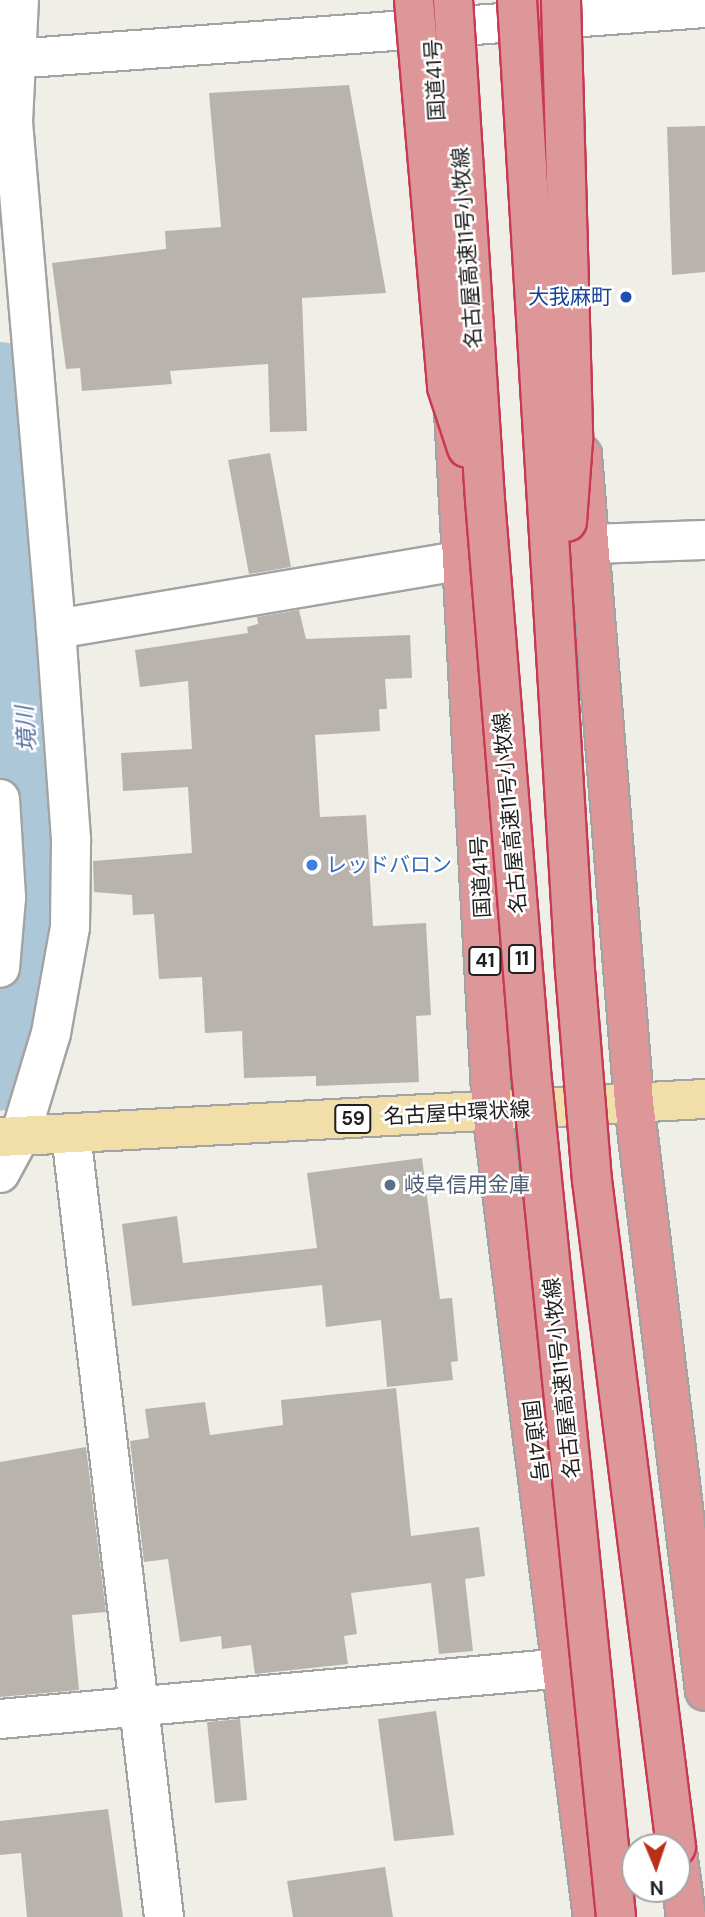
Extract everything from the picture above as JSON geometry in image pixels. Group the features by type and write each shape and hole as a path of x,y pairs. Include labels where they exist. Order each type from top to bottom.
{"highway":[{"path":"538,5 591,544 634,1102 704,1676"},
{"path":"538,5 573,440 556,670 592,1180 674,1833"},
{"name":"名古屋高速11号小牧線","path":"432,7 447,387 485,500 531,1071 616,1917"},
{"name":"国道41号","path":"432,7 492,1111 564,1668 593,1917"}],"main road":[{"name":"名古屋中環状線","path":"5,1146 71,1134 705,1099"}],"street":[{"path":"5,1146 51,1033 70,927 71,839 9,60 19,0"},
{"path":"9,60 432,7 538,5 705,8"},
{"path":"591,544 705,540"},
{"path":"56,629 463,560"},
{"path":"0,799 3,898 0,968"},
{"path":"71,1134 164,1917"},
{"path":"0,1720 564,1668"}],"building":[{"path":"349,85 386,293 302,298 307,431 270,432 268,364 170,371 172,384 82,391 80,368 66,369 52,263 166,249 165,231 221,227 209,93"},
{"path":"705,126 705,272 672,275 667,127"},
{"path":"270,453 291,567 249,574 228,460"},
{"path":"299,610 306,639 410,635 412,678 385,679 387,709 379,709 380,731 315,735 320,817 366,815 373,926 426,923 431,1015 416,1016 419,1082 316,1086 316,1076 244,1078 242,1031 205,1033 202,977 159,979 154,914 133,915 132,895 94,892 93,861 192,853 188,787 123,791 121,753 192,749 188,681 140,687 135,650 248,633 247,627 258,624 257,617"},
{"path":"422,1158 440,1299 452,1298 458,1361 451,1362 453,1380 387,1387 381,1320 326,1327 322,1285 132,1306 122,1224 177,1216 183,1263 317,1248 307,1173"},
{"path":"396,1388 411,1536 479,1527 485,1576 465,1579 473,1651 439,1654 431,1583 351,1593 357,1634 344,1636 348,1664 255,1674 251,1645 222,1649 221,1636 180,1642 168,1559 144,1562 130,1441 149,1438 145,1409 205,1402 210,1435 283,1425 281,1400"},
{"path":"86,1447 106,1612 72,1615 79,1690 0,1697 0,1462"},
{"path":"436,1711 454,1835 394,1841 378,1719"},
{"path":"240,1719 247,1800 215,1803 207,1722"},
{"path":"108,1809 123,1917 27,1917 21,1853 0,1855 0,1821"},
{"path":"385,1867 393,1917 293,1917 287,1881"}],"waterway":[{"name":"境川","path":"0,378 39,913 21,1013 0,1075"}],"place":[{"name":"大我麻町","path":"626,297"},
{"name":"レッドバロン","path":"312,865"},
{"name":"岐阜信用金庫","path":"390,1185"}]}
